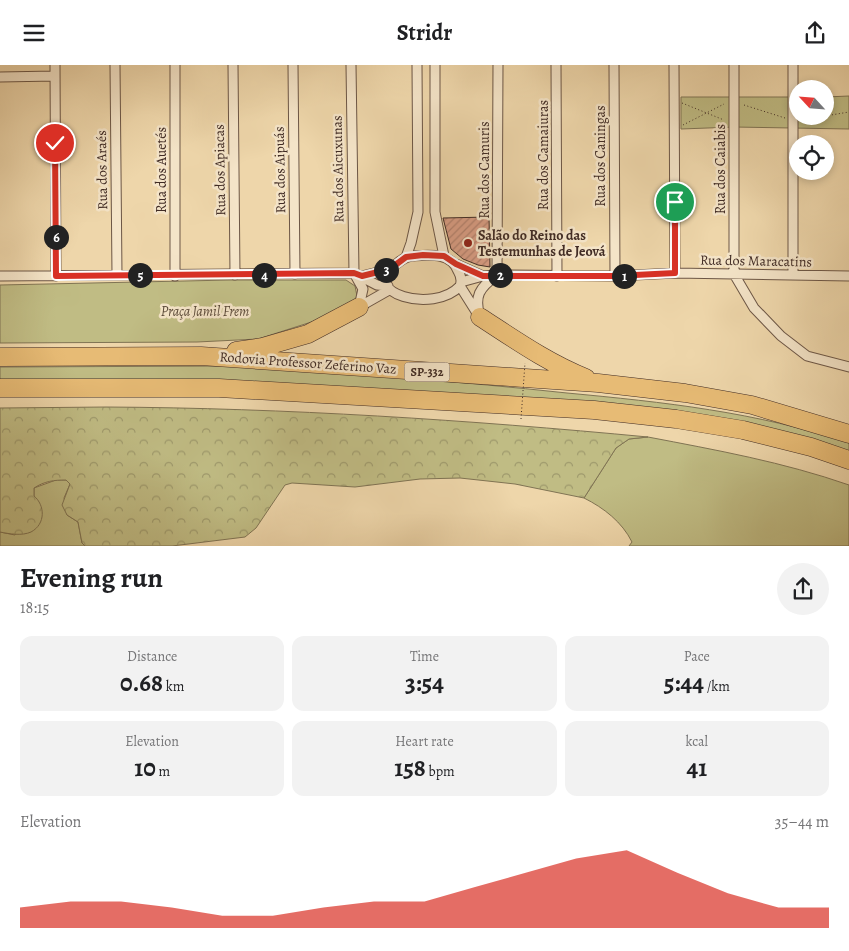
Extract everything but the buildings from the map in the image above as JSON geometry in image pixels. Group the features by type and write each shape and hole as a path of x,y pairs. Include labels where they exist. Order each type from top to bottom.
{"highway":[{"path":"201,356 263,347 308,334 359,307"},
{"path":"480,317 568,371 598,383"},
{"name":"Rodovia Professor Zeferino Vaz","path":"0,357 201,356 598,383 685,393 752,405 849,434"},
{"path":"45,357 78,362 192,361 292,366 328,369 334,375 333,382 326,387 225,384 83,384 69,388"},
{"name":"SP-332","path":"0,388 219,388 594,410 676,419 743,431 811,447 849,460"}],"street":[{"path":"55,65 56,276"},
{"name":"Rua dos Araés","path":"115,65 117,275"},
{"name":"Rua dos Auetés","path":"175,65 175,276"},
{"name":"Rua dos Apiacas","path":"233,65 235,275"},
{"name":"Rua dos Aipuás","path":"293,65 295,274"},
{"name":"Rua dos Aicuxunas","path":"351,65 358,275"},
{"path":"0,276 358,275 390,269 406,257 412,243 418,212 417,65"},
{"path":"435,65 435,213 444,256"},
{"name":"Rua dos Camuris","path":"497,275 498,65"},
{"name":"Rua dos Camaiuras","path":"556,65 557,276"},
{"name":"Rua dos Caningas","path":"614,65 615,276"},
{"path":"674,65 675,273"},
{"name":"Rua dos Caiabis","path":"734,65 734,274"},
{"path":"793,65 793,80"},
{"path":"0,77 55,76"},
{"path":"793,125 793,275"},
{"path":"418,212 435,213"},
{"path":"406,257 444,256 456,264 460,284 480,317"},
{"name":"Rua dos Maracatins","path":"456,264 483,276"},
{"path":"390,269 386,281 389,288 399,297 444,298 460,284"},
{"name":"Rua dos Maracatins","path":"460,284 483,276 497,275 615,276 675,273 849,276"},
{"path":"734,274 754,308 781,336 807,356 849,367"},
{"path":"358,275 377,285 389,288"},
{"path":"358,275 363,289 359,307"},
{"path":"480,317 477,305 479,292 484,285 497,275"},
{"path":"359,307 389,288"}],"path":[{"path":"674,100 734,125"},
{"path":"674,130 734,100 789,119"},
{"path":"834,114 849,112"},
{"path":"521,419 525,363"}],"green space":[{"path":"849,96 849,129 734,127 681,129 681,97 789,97 789,125 834,125 834,97"},
{"name":"Praça Jamil Frem","path":"230,280 346,280 355,286 357,296 349,310 258,339 197,342 0,343 0,285"},
{"path":"233,366 442,381 603,396 710,410 780,423 849,443 849,455 760,428 0,382 0,367"},
{"path":"106,407 310,412 513,425 648,437 629,439 616,448 584,498 515,484 460,478 420,479 355,487 292,483 285,485 256,528 245,537 172,546 85,546 82,543 78,522 67,515 62,505 70,484 66,480 57,480 46,482 34,488 34,496 42,509 41,519 36,529 24,534 0,532 0,408"},
{"path":"648,437 774,463 849,485 849,546 629,546 632,542 618,522 599,506 584,498 616,448 629,439"},
{"path":"56,480 66,480 70,484 64,498 67,515 78,522 82,543 85,546 0,546 0,532 15,535 34,496 34,488"}],"place":[{"name":"Salão do Reino das Testemunhas de Jeová","path":"468,243"}],"route":[{"path":"55,143 56,276 354,273 362,276 390,269 406,257 423,255 444,256 456,264 483,276 615,276 675,273 675,202"}]}
